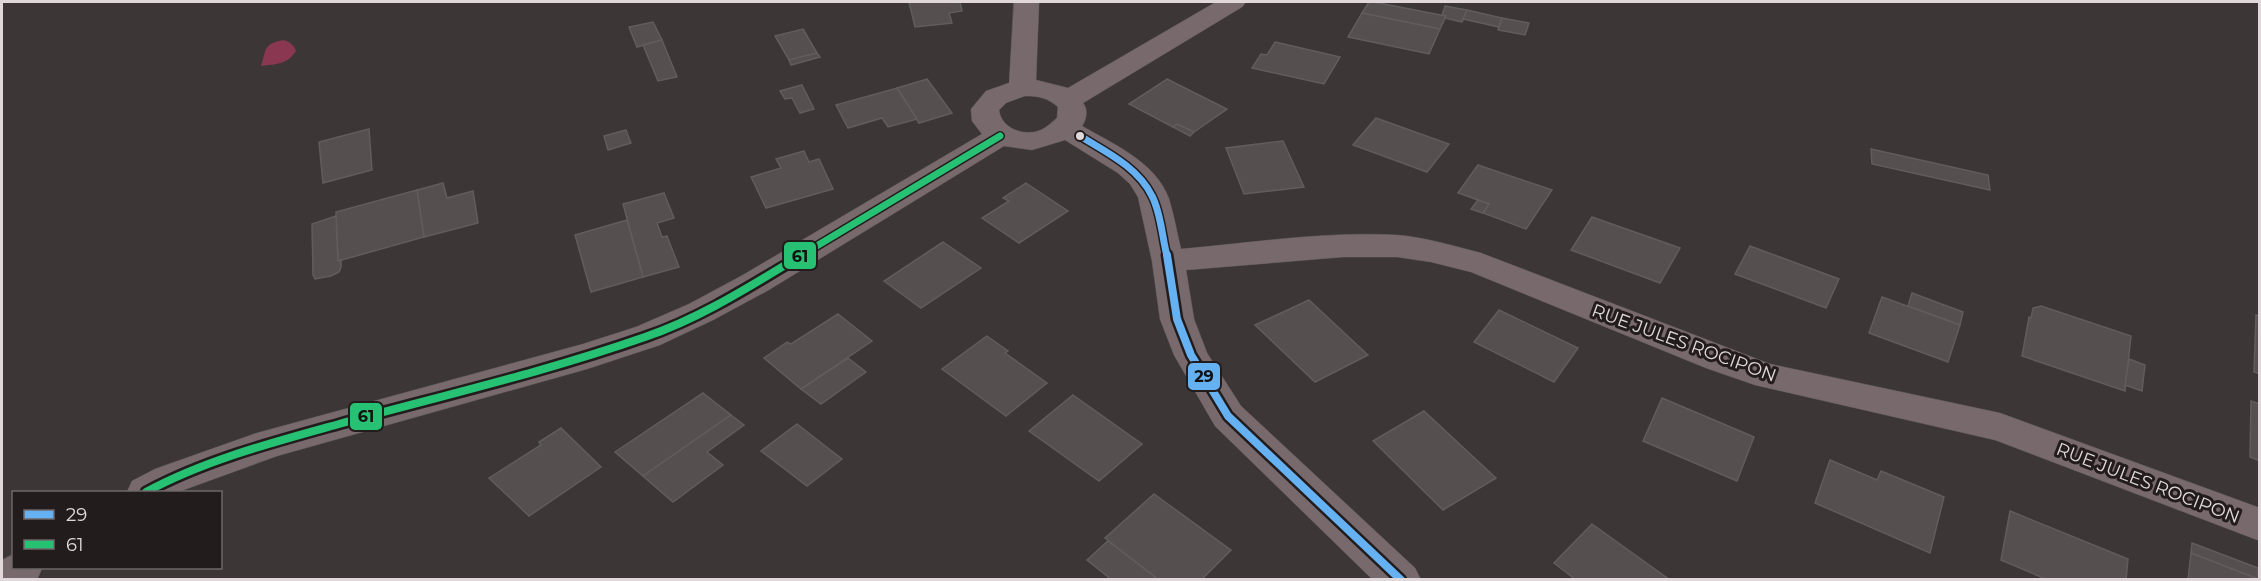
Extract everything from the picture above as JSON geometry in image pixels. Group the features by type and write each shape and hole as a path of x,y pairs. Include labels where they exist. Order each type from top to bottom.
{"street":[{"path":"1022,88 1026,2"},
{"path":"1233,2 1067,114 1042,139 1027,141 1000,136 984,121 983,112 996,96 1022,88 1049,90 1067,114 1141,178 1153,197 1168,261 1178,319 1191,355 1228,416 1401,579"},
{"path":"148,491 168,480 270,443 587,356 648,336 701,312 755,283 1000,136"},
{"name":"RUE JULES ROCIPON","path":"1168,261 1343,246 1397,246 1431,251 1480,264 1767,376 2000,428 2259,525"},
{"path":"3,579 19,569"}],"shaded area":[{"path":"283,40 294,47 296,51 293,56 281,63 261,66 268,46"}],"building":[{"path":"909,2 960,2 962,11 949,13 952,23 915,27"},
{"path":"1369,2 1446,16 1440,29 1362,13"},
{"path":"1445,6 1467,10 1462,22 1445,18 1446,16 1442,15"},
{"path":"1467,10 1502,18 1499,27 1463,19"},
{"path":"1362,13 1440,29 1429,54 1348,37"},
{"path":"1502,18 1529,23 1525,35 1498,30"},
{"path":"653,22 662,40 637,47 629,27"},
{"path":"803,29 817,53 789,60 775,36"},
{"path":"662,40 677,77 658,81 643,45"},
{"path":"1275,42 1340,57 1324,84 1252,68 1261,54 1267,55"},
{"path":"817,53 820,57 791,65 789,60"},
{"path":"927,79 952,113 919,123 897,88"},
{"path":"1167,79 1227,109 1194,132 1177,124 1173,127 1129,104"},
{"path":"802,85 814,109 800,113 792,98 785,99 780,91"},
{"path":"897,88 917,119 888,127 882,118 848,128 836,105"},
{"path":"1376,118 1449,144 1427,172 1353,145"},
{"path":"1177,124 1194,132 1190,136 1173,127"},
{"path":"369,129 372,170 323,183 319,142"},
{"path":"626,130 631,143 608,150 604,136"},
{"path":"1283,141 1304,187 1244,194 1226,148"},
{"path":"1871,149 1988,175 1990,190 1872,164"},
{"path":"804,151 809,162 819,159 833,189 766,208 751,177 781,168 776,159"},
{"path":"1478,165 1552,190 1526,229 1483,213 1489,204 1458,193"},
{"path":"443,183 447,198 473,191 478,223 424,237 417,190"},
{"path":"1026,183 1068,211 1019,243 982,218 1009,201 1003,198"},
{"path":"417,190 424,237 338,261 336,212"},
{"path":"664,193 674,218 657,223 662,237 667,236 679,267 643,277 623,204"},
{"path":"1478,200 1489,204 1483,213 1471,209"},
{"path":"336,216 338,261 341,260 341,267 339,272 331,276 315,279 312,224"},
{"path":"1592,217 1680,248 1660,283 1571,250"},
{"path":"627,220 643,277 591,292 575,235"},
{"path":"943,242 981,268 921,308 884,281"},
{"path":"1750,246 1839,279 1826,308 1735,274"},
{"path":"1912,293 1963,312 1960,325 1908,306"},
{"path":"1882,297 1960,325 1948,362 1869,333"},
{"path":"1309,300 1368,355 1315,382 1255,325"},
{"path":"2041,306 2131,336 2125,391 2022,356 2029,317 2031,318 2033,308"},
{"path":"1499,310 1578,348 1554,382 1474,342"},
{"path":"838,314 872,341 801,389 764,358 787,342 791,344"},
{"path":"2256,315 2260,316 2260,374 2254,372"},
{"path":"987,336 1008,351 1005,353 1047,383 1006,416 942,369"},
{"path":"848,358 866,372 821,404 801,389"},
{"path":"2129,359 2145,365 2142,391 2125,385"},
{"path":"703,393 731,415 643,476 615,452"},
{"path":"1073,395 1142,444 1099,481 1029,431"},
{"path":"1662,398 1754,437 1737,481 1643,441"},
{"path":"2251,401 2260,404 2260,461 2250,457"},
{"path":"1424,411 1496,478 1443,510 1373,441"},
{"path":"731,415 744,425 707,452 723,465 673,502 643,476"},
{"path":"797,424 842,459 807,486 761,451"},
{"path":"561,428 601,467 529,516 489,478 541,445 539,442"},
{"path":"1830,460 1877,480 1881,471 1944,497 1930,553 1815,503"},
{"path":"1154,494 1231,550 1201,580 1159,580 1105,538"},
{"path":"2010,511 2128,559 2126,580 2048,580 2001,560"},
{"path":"1592,524 1670,580 1576,580 1554,563"},
{"path":"1108,541 1159,580 1112,580 1087,560"},
{"path":"2192,543 2258,568 2258,579 2191,553"},
{"path":"2191,553 2258,579 2259,580 2188,580"}],"transit line":[{"name":"61","path":"148,491 168,480 270,443 587,356 648,336 701,312 755,283 1000,136"},
{"name":"29","path":"1080,136 1128,166 1141,178 1153,197 1168,261 1177,319 1191,355 1228,416 1401,580"}]}
